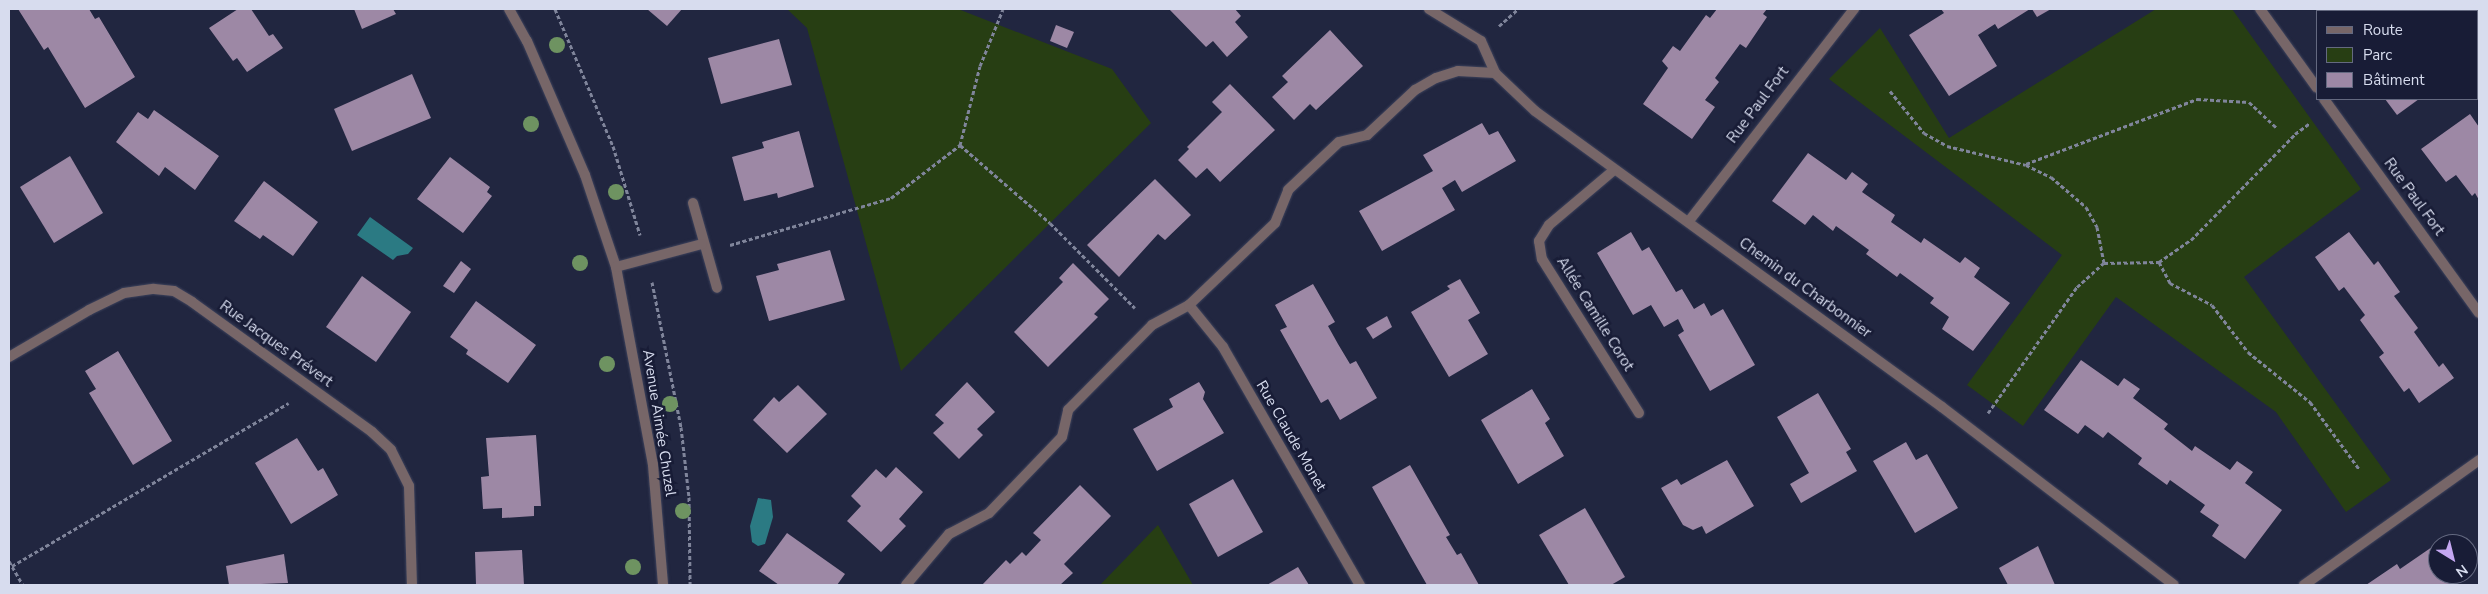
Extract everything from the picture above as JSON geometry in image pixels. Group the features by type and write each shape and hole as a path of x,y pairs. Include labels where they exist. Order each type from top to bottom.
{"street":[{"name":"Avenue Aimée Chuzel","path":"509,9 527,41 585,175 616,267 653,465 663,585"},
{"name":"Chemin du Charbonnier","path":"1429,9 1481,41 1496,73 1535,111 1614,170 1689,221 1975,433 2174,585"},
{"name":"Rue Paul Fort","path":"1689,221 1854,9"},
{"path":"2260,9 2316,87"},
{"path":"906,585 949,534 989,513 1062,437 1068,410 1152,325 1190,306 1275,223 1288,190 1339,142 1367,135 1415,90 1436,78 1458,71 1496,73"},
{"name":"Rue Paul Fort","path":"2327,103 2479,313"},
{"name":"Allée Camille Corot","path":"1614,170 1549,225 1539,241 1542,259 1639,413"},
{"path":"692,203 717,288"},
{"path":"616,267 704,248"},
{"name":"Rue Jacques Prévert","path":"9,357 89,310 124,293 154,289 174,291 372,432 391,450 402,467 409,486 412,585"},
{"name":"Rue Claude Monet","path":"1190,306 1223,347 1360,585"},
{"path":"2304,585 2479,460"}],"path":[{"path":"704,248 891,198 960,146 980,66 1004,9"},
{"path":"1890,91 1924,133 1947,146 2026,165 2051,177 2086,207 2098,227 2104,263"},
{"path":"2026,165 2197,100 2249,102 2276,127"},
{"path":"1975,433 2077,287 2104,263 2159,262 2191,240 2327,103"},
{"path":"960,146 1050,223 1152,325"},
{"path":"2159,262 2170,283 2212,305 2248,352 2310,402 2359,469"},
{"path":"12,566 313,389"},
{"path":"9,561 23,585"}],"green space":[{"path":"787,9 958,9 1112,69 1151,123 901,371 807,28"},
{"path":"2156,9 2232,9 2361,189 2244,277 2391,480 2346,512 2276,412 2116,297 2023,426 1967,385 2062,255 1829,79 1880,28 1949,138"},
{"path":"1158,525 1193,585 1100,585"}],"shaded area":[{"path":"370,217 413,248 408,254 397,256 393,260 357,235"},
{"path":"758,498 771,500 773,517 765,544 758,546 752,542 750,526"}],"building":[{"path":"18,9 89,9 95,19 99,17 135,77 85,108 48,47 44,50"},
{"path":"238,9 251,9 269,36 273,34 283,48 247,72 237,58 233,61 209,28"},
{"path":"354,9 393,9 396,14 362,29"},
{"path":"647,9 682,9 667,26"},
{"path":"1169,9 1235,9 1241,16 1235,22 1248,37 1227,57 1213,41 1206,47"},
{"path":"1717,9 1767,9 1763,14 1767,17 1746,48 1740,44 1715,78 1719,82 1705,100 1715,107 1692,139 1643,104 1668,68 1662,61 1673,46 1680,51 1706,15 1710,18"},
{"path":"1941,9 2030,9 1998,29 1995,24 1978,35 1997,66 1949,96 1909,35 1944,13"},
{"path":"2032,9 2051,9 2037,17"},
{"path":"2336,9 2398,10 2337,10"},
{"path":"1056,25 1074,32 1067,48 1050,41"},
{"path":"1330,30 1363,66 1316,110 1310,104 1294,120 1272,97 1288,82 1282,76"},
{"path":"779,39 792,85 721,104 708,58"},
{"path":"412,74 431,118 352,151 334,109"},
{"path":"1230,84 1275,130 1220,182 1207,168 1196,178 1178,160 1189,149 1187,147 1222,112 1212,102"},
{"path":"2386,100 2418,100 2397,115"},
{"path":"154,110 219,156 195,190 165,167 159,176 116,142 138,112 148,119"},
{"path":"2470,114 2479,127 2479,200 2475,193 2472,196 2456,175 2446,182 2421,149"},
{"path":"1482,123 1489,135 1498,131 1516,161 1462,192 1455,180 1442,188 1455,210 1382,251 1359,211 1433,171 1423,155"},
{"path":"799,131 814,187 778,198 777,193 744,201 732,157 764,148 762,142"},
{"path":"1808,153 1846,180 1852,172 1868,184 1862,192 1895,215 1891,222 1921,243 1924,238 1960,263 1965,257 1980,268 1974,277 2010,303 1973,351 1942,329 1949,317 1930,303 1934,298 1900,273 1897,277 1866,254 1869,250 1836,226 1833,231 1813,215 1805,225 1772,201"},
{"path":"70,156 103,213 54,243 20,187"},
{"path":"450,157 490,187 487,192 492,196 463,233 417,199"},
{"path":"1155,179 1191,215 1165,240 1158,234 1119,277 1087,245"},
{"path":"264,181 318,222 293,256 263,235 260,239 234,221"},
{"path":"1631,232 1642,251 1649,247 1676,292 1682,289 1694,309 1704,303 1711,316 1723,309 1755,365 1710,391 1678,335 1684,331 1678,319 1664,327 1651,305 1633,315 1597,253"},
{"path":"2349,232 2374,265 2378,261 2400,292 2394,296 2418,328 2414,332 2439,367 2443,363 2454,378 2419,403 2409,388 2404,392 2379,357 2384,353 2360,320 2365,315 2344,287 2339,291 2315,257"},
{"path":"830,250 845,300 769,321 756,276 779,270 777,264"},
{"path":"461,261 471,269 454,293 443,286"},
{"path":"1073,263 1109,299 1094,314 1098,317 1048,367 1014,332 1063,282 1059,278"},
{"path":"362,276 411,312 376,362 326,327"},
{"path":"1460,279 1480,313 1468,320 1488,354 1449,377 1411,312 1450,289 1447,286"},
{"path":"1313,284 1335,322 1328,326 1338,344 1350,364 1356,361 1377,398 1340,420 1328,399 1321,403 1280,330 1287,327 1275,305"},
{"path":"476,301 536,345 508,383 466,354 468,350 450,337"},
{"path":"1387,316 1392,327 1373,339 1366,328"},
{"path":"118,351 172,441 133,465 89,393 96,389 85,371"},
{"path":"2081,360 2118,386 2124,378 2140,389 2133,398 2168,424 2164,429 2192,451 2195,446 2230,470 2237,461 2253,472 2245,483 2282,510 2245,559 2212,536 2219,525 2200,512 2205,505 2170,480 2167,485 2138,464 2142,458 2108,432 2103,438 2085,425 2078,434 2044,410"},
{"path":"967,382 995,412 977,429 983,435 959,459 933,433 944,423 935,415"},
{"path":"1199,382 1205,392 1203,399 1224,433 1157,471 1133,429 1173,407 1169,399"},
{"path":"798,385 827,414 787,453 753,420 774,397 779,402"},
{"path":"1532,389 1550,419 1545,423 1564,456 1518,484 1481,420"},
{"path":"1818,393 1851,449 1846,452 1857,471 1801,503 1790,484 1809,473 1777,417"},
{"path":"536,435 541,506 534,506 534,516 502,518 502,508 483,509 481,477 489,476 486,438"},
{"path":"297,438 318,471 323,468 338,495 291,524 255,463"},
{"path":"1906,442 1916,460 1927,454 1958,508 1915,533 1873,461"},
{"path":"1727,460 1754,506 1706,534 1702,526 1693,530 1683,525 1661,488 1677,479 1681,485"},
{"path":"1410,465 1450,535 1446,537 1457,555 1461,553 1479,585 1427,585 1372,487"},
{"path":"896,467 923,492 899,519 906,526 881,552 847,521 861,506 851,496 876,469 886,478"},
{"path":"1233,479 1263,532 1218,557 1189,504"},
{"path":"1080,485 1111,516 1064,564 1073,573 1060,585 982,585 1006,560 1010,564 1022,552 1026,556 1041,540 1033,533"},
{"path":"1585,508 1625,577 1611,585 1569,585 1539,535"},
{"path":"787,533 845,574 837,585 779,585 759,571"},
{"path":"2038,546 2055,585 2008,585 1999,568"},
{"path":"522,550 524,585 476,585 475,552"},
{"path":"2428,550 2428,584 2451,584 2366,585 2397,564 2400,569"},
{"path":"284,554 288,583 229,585 226,566"},
{"path":"1298,567 1309,585 1267,585"}]}
